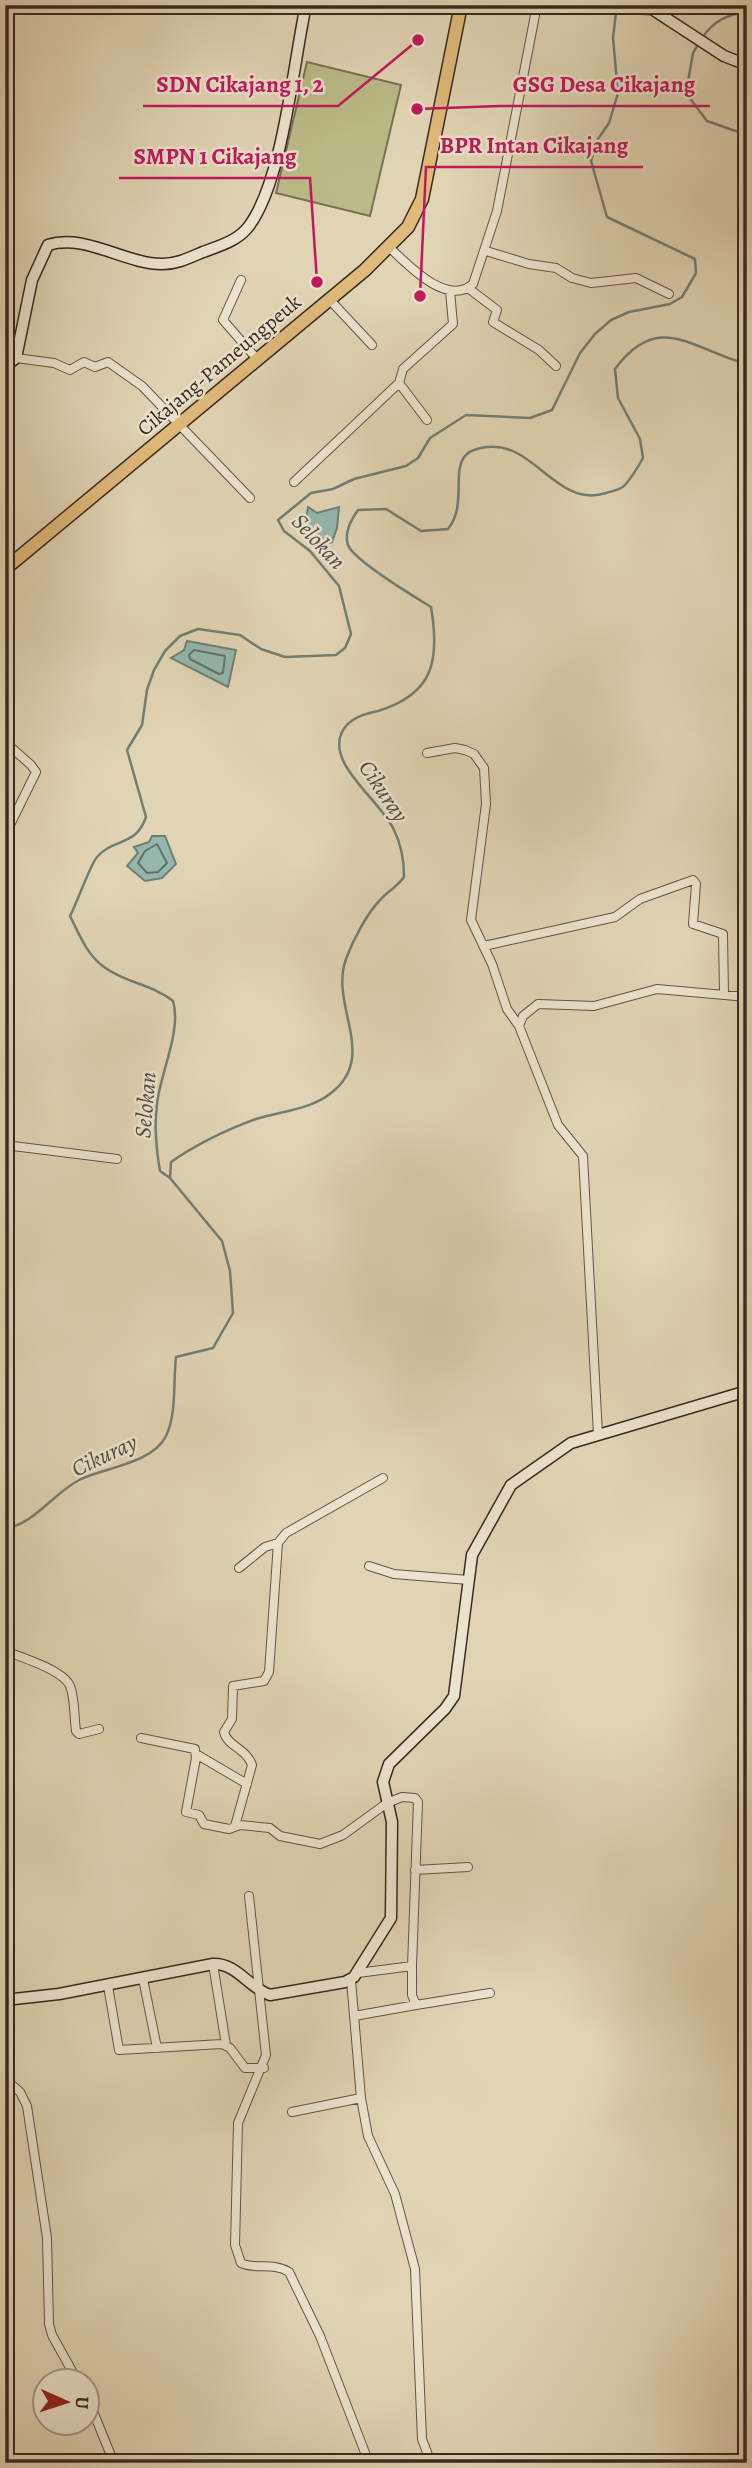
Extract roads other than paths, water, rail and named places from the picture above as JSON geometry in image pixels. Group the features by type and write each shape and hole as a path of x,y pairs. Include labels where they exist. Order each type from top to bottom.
{"main road":[{"name":"Cikajang-Pameungpeuk","path":"5,569 390,248 408,228 422,199 461,5"}],"street":[{"path":"5,367 16,358 33,280 48,245 55,242 85,245 147,263 163,264 179,262 221,245 238,237 248,227 273,174 306,5"},
{"path":"468,288 479,271 486,251 503,181 537,5"},
{"path":"568,5 652,9 706,44 747,65"},
{"path":"390,248 450,291 468,288 497,310 493,321 539,350 556,366"},
{"path":"486,251 529,264 556,268 572,278 592,282 636,278 669,294"},
{"path":"241,280 223,320 256,358"},
{"path":"295,482 400,383 403,369 453,324 450,291"},
{"path":"329,299 372,345"},
{"path":"16,358 54,363 69,370 84,362 95,367 108,362 142,386 250,498"},
{"path":"400,383 427,420"},
{"path":"5,742 32,765 36,772 5,835"},
{"path":"427,753 455,748 465,750 474,754 484,768 486,804 470,911 508,1009 519,1026 560,1129 583,1156 598,1434"},
{"path":"484,946 615,917 640,899 693,880 696,884 694,925 723,934 724,995"},
{"path":"519,1026 528,1010 538,1004 594,1006 657,989 747,997"},
{"path":"5,1145 117,1159"},
{"path":"431,2463 422,2439 411,2247 395,2194 368,2136 361,2098 354,2016 354,1976 391,1918 392,1822 383,1782 386,1769 445,1709 454,1696 474,1548 511,1485 564,1446 747,1391"},
{"path":"239,1568 265,1547 278,1543 286,1533 383,1478"},
{"path":"235,1826 252,1765 249,1756 226,1740 224,1732 232,1719 230,1692 233,1686 264,1681 270,1672 278,1543"},
{"path":"369,1566 394,1574 469,1580"},
{"path":"5,1651 42,1666 64,1679 70,1687 76,1731 79,1734 99,1729"},
{"path":"141,1738 195,1749 186,1813 199,1815 203,1824 229,1829 235,1826 272,1828 280,1836 320,1844 343,1835 387,1803 402,1797 415,1798 418,1802 412,1995 416,2005"},
{"path":"196,1754 247,1784"},
{"path":"415,1870 468,1867"},
{"path":"249,1896 267,2049 264,2068 238,2123 234,2245 241,2263 270,2265 289,2272 320,2336 369,2463"},
{"path":"5,2000 108,1986 213,1964 232,1968 261,1992 278,1995 354,1976 412,1966"},
{"path":"213,1964 226,2045 245,2068 264,2068"},
{"path":"143,1979 157,2048"},
{"path":"108,1986 117,2048 121,2050 226,2045"},
{"path":"354,2016 490,1993"},
{"path":"5,2079 20,2092 27,2106 47,2238 49,2324 69,2366"},
{"path":"292,2112 361,2098"},
{"path":"102,2433 114,2463"}],"water":[{"path":"308,507 317,513 339,507 337,528 332,542 318,548 298,521 306,521"},
{"path":"187,641 236,650 228,687 171,658 184,650"},
{"path":"152,836 165,836 176,864 162,878 145,881 127,866 138,853 134,847 149,842"}],"waterway":[{"name":"Selokan","path":"170,1178 160,1171 156,1121 159,1092 175,1025 173,1001 121,977 98,962 84,944 70,916 97,857 103,851 130,838 142,827 146,817 127,750 142,725 147,690 154,670 165,651 180,636 198,629 240,635 261,649 285,657 336,655 345,648 351,634 339,586 310,551 284,531 278,520 311,493 333,489 354,479 406,466 418,458 430,438 466,415 530,418 552,410 580,353 611,320 629,312 670,304 682,297 696,273 695,259 607,217 591,161 598,139 609,123 618,93 613,38 616,12"},
{"name":"Cikuray","path":"703,37 722,19 747,12"},
{"name":"Cikuray","path":"699,43 693,53 686,93 707,121 747,135"},
{"name":"Cikuray","path":"5,1529 26,1521 81,1479 140,1459 160,1445 172,1417 176,1357 213,1348 233,1313 230,1271 222,1241 170,1178 171,1162 201,1143 234,1128 323,1099 345,1079 351,1063 352,1047 342,977 346,959 366,919 381,899 404,877 404,871 394,830 348,769 339,744 342,732 353,720 397,704 422,685 433,659 434,643 431,607 373,569 348,545 348,531 355,514 358,510 386,509 421,531 448,529 457,509 462,461 471,451 487,447 504,448 519,454 573,492 589,495 619,489 628,482 643,458 640,439 618,398 615,369 631,351 646,341 676,339 743,363 747,360"}],"place":[{"name":"SDN Cikajang 1, 2","path":"418,40"},
{"name":"GSG Desa Cikajang","path":"417,109"},
{"name":"SMPN 1 Cikajang","path":"317,282"},
{"name":"BPR Intan Cikajang","path":"420,296"}]}
